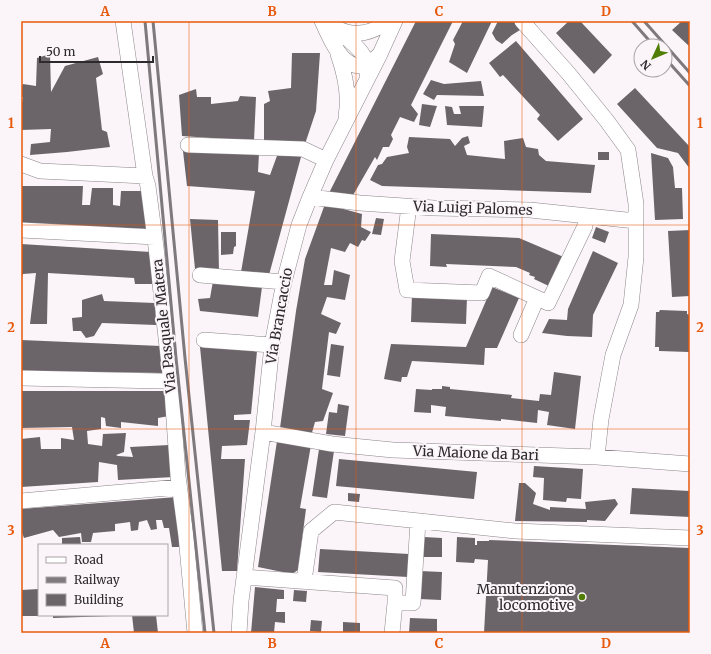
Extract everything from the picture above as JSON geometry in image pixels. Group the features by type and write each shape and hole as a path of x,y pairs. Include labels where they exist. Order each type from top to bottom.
{"street":[{"name":"Via Pasquale Matera","path":"123,21 155,237 170,380 179,488 186,536 195,633"},
{"path":"327,22 347,32 361,33 378,28 388,21"},
{"name":"Via Brancaccio","path":"239,633 244,577 264,432 272,345 284,282 299,226 310,197 326,160 366,83 395,21"},
{"path":"522,21 569,74 628,150 636,204 636,257 631,305 614,355 601,419 597,457"},
{"path":"327,22 345,78 348,102 343,128"},
{"path":"327,22 361,52 367,64 368,72 366,83"},
{"path":"338,54 354,65 367,64 374,61 380,54"},
{"path":"188,145 303,149 326,160"},
{"path":"21,164 40,171 145,176"},
{"name":"Via Luigi Palomes","path":"310,197 360,203 409,206 530,210 636,220"},
{"path":"409,206 402,261 407,290 482,293 489,276 548,303 585,226 586,216"},
{"path":"21,230 155,237"},
{"path":"200,275 284,282"},
{"path":"521,335 537,298"},
{"path":"204,340 272,345"},
{"path":"21,378 161,382 170,380"},
{"name":"Via Maione da Bari","path":"264,432 332,444 393,450 597,457 690,464"},
{"path":"21,501 179,488"},
{"path":"304,581 311,531 334,512 515,532 690,538"},
{"path":"244,577 304,581 395,596 413,603 418,521"},
{"path":"392,633 395,596"}],"building":[{"path":"416,21 453,21 411,105 418,114 414,122 400,117 391,135 393,139 389,147 383,147 377,160 375,157 352,197 329,193"},
{"path":"463,21 492,21 467,73 449,62 455,44 453,40"},
{"path":"498,21 514,21 520,30 502,44 496,40 492,33"},
{"path":"569,21 580,21 612,55 594,74 556,33"},
{"path":"682,21 690,21 690,47 672,30"},
{"path":"516,41 583,119 558,141 537,119 540,115 503,75 500,77 489,63"},
{"path":"292,53 320,53 316,111 305,144 264,142 264,104 270,101 268,91 291,88"},
{"path":"50,54 51,92 65,66 98,57 103,74 96,78 102,130 107,132 110,147 30,155 31,144 50,142 51,129 21,130 21,108 23,97 21,97 21,89 23,84 36,86 37,58"},
{"path":"431,80 444,84 481,81 484,96 437,95 434,100 423,94"},
{"path":"635,88 690,147 690,169 678,153 657,148 617,104"},
{"path":"196,89 197,97 211,97 211,104 238,101 240,96 256,97 254,141 182,136 179,95"},
{"path":"422,104 437,106 430,127 419,125"},
{"path":"445,106 452,107 454,114 461,114 459,106 484,106 482,127 447,125"},
{"path":"468,136 470,143 464,146 467,155 505,159 504,141 523,138 526,147 538,149 539,155 546,161 595,165 591,193 382,186 370,180 378,165 382,164 387,157 409,153 407,147 409,137 450,139 455,146 462,138"},
{"path":"183,151 259,153 258,172 270,175 278,153 301,157 269,275 241,272 255,191 187,186"},
{"path":"598,152 609,152 609,160 598,160"},
{"path":"651,153 668,158 673,167 675,188 682,188 683,219 655,220"},
{"path":"21,186 83,186 82,205 90,205 92,188 113,188 113,205 120,206 121,191 146,191 149,229 21,224"},
{"path":"325,204 362,214 361,227 371,232 365,241 362,240 358,247 350,243 345,252 331,248 324,285 332,285 334,270 350,275 345,300 327,297 321,314 341,323 336,334 329,332 322,389 333,393 323,421 315,422 311,436 280,428 296,311 305,259"},
{"path":"376,218 384,219 381,235 372,234"},
{"path":"190,219 218,220 219,272 195,269"},
{"path":"596,227 609,232 605,243 592,238"},
{"path":"690,230 690,296 672,297 668,231"},
{"path":"221,232 236,232 236,246 234,247 233,254 221,255"},
{"path":"431,234 519,238 566,258 553,288 534,279 535,277 529,275 530,273 516,267 446,264 447,267 430,266"},
{"path":"21,244 151,252 156,284 135,284 134,278 48,273 47,324 30,324 36,273 23,274 21,281"},
{"path":"593,251 618,263 593,315 592,337 542,333 549,319 567,320 568,309"},
{"path":"213,281 262,287 258,317 200,311 198,299 210,298"},
{"path":"492,287 519,298 497,348 485,348 484,365 412,361 407,377 402,377 401,382 384,379 391,344 466,347"},
{"path":"102,294 104,301 155,303 156,325 102,323 94,336 86,338 81,331 73,331 72,318 82,317 82,300"},
{"path":"412,295 467,297 466,324 411,322"},
{"path":"660,310 687,311 687,314 690,315 689,352 659,351 659,347 655,347 656,312 659,312"},
{"path":"21,340 161,346 164,373 21,371"},
{"path":"331,344 344,346 340,377 327,375"},
{"path":"200,347 257,351 251,414 234,415 234,420 250,420 247,445 222,446 221,459 245,459 237,571 222,571"},
{"path":"554,372 581,376 575,429 547,425 549,412 538,410 537,423 501,419 501,421 445,416 446,407 431,405 431,413 414,412 416,389 442,389 442,386 450,387 450,389 512,395 511,398 539,401 540,394 551,395"},
{"path":"21,391 166,391 169,416 158,418 158,426 121,422 121,428 106,426 105,418 101,417 101,429 87,431 88,444 102,446 103,434 126,433 124,452 116,455 133,457 130,447 169,445 174,477 118,480 117,465 99,462 98,482 21,487 21,439 40,437 41,449 61,449 61,438 74,440 72,427 21,428"},
{"path":"338,404 349,406 345,436 326,434 329,412 337,413"},
{"path":"277,441 311,445 300,508 306,509 298,570 292,574 258,567"},
{"path":"319,449 334,451 327,498 312,496"},
{"path":"339,459 477,472 474,499 336,486"},
{"path":"534,466 583,469 581,499 567,498 566,502 543,500 544,478 533,477"},
{"path":"519,483 525,483 536,493 533,504 550,510 550,507 586,509 585,502 615,499 618,504 605,521 515,521"},
{"path":"632,488 690,491 690,517 630,514"},
{"path":"348,493 360,494 359,502 348,501"},
{"path":"177,497 183,547 172,547 169,528 164,528 162,520 156,520 157,529 151,530 147,520 139,522 138,530 131,531 130,522 115,524 115,531 93,533 91,542 82,542 81,533 59,537 53,530 24,538 21,530 21,509"},
{"path":"80,537 81,544 62,544 62,538"},
{"path":"424,537 442,538 442,557 423,557"},
{"name":"Manutenzione locomotive","path":"457,537 475,538 475,545 477,545 477,541 489,540 690,548 690,633 484,633 488,560 475,559 474,563 456,562"},
{"path":"320,549 409,554 408,577 318,572"},
{"path":"420,571 442,572 441,600 419,599"},
{"path":"255,587 284,590 284,599 277,599 276,612 285,612 285,623 275,622 274,633 251,633"},
{"path":"38,589 38,616 21,616 21,590"},
{"path":"294,590 307,591 306,602 293,601"},
{"path":"53,616 112,616 53,618"},
{"path":"132,616 156,616 158,633 134,633"},
{"path":"410,618 437,619 437,633 409,633"},
{"path":"311,620 322,621 321,632 310,631"},
{"path":"343,622 360,623 360,633 343,633"}],"railway":[{"path":"145,21 176,358 205,633"},
{"path":"153,21 185,358 214,633"},
{"path":"632,21 647,38"},
{"path":"644,21 690,73"},
{"path":"673,67 690,86"}],"place":[{"name":"Manutenzione locomotive","path":"582,597"}]}
